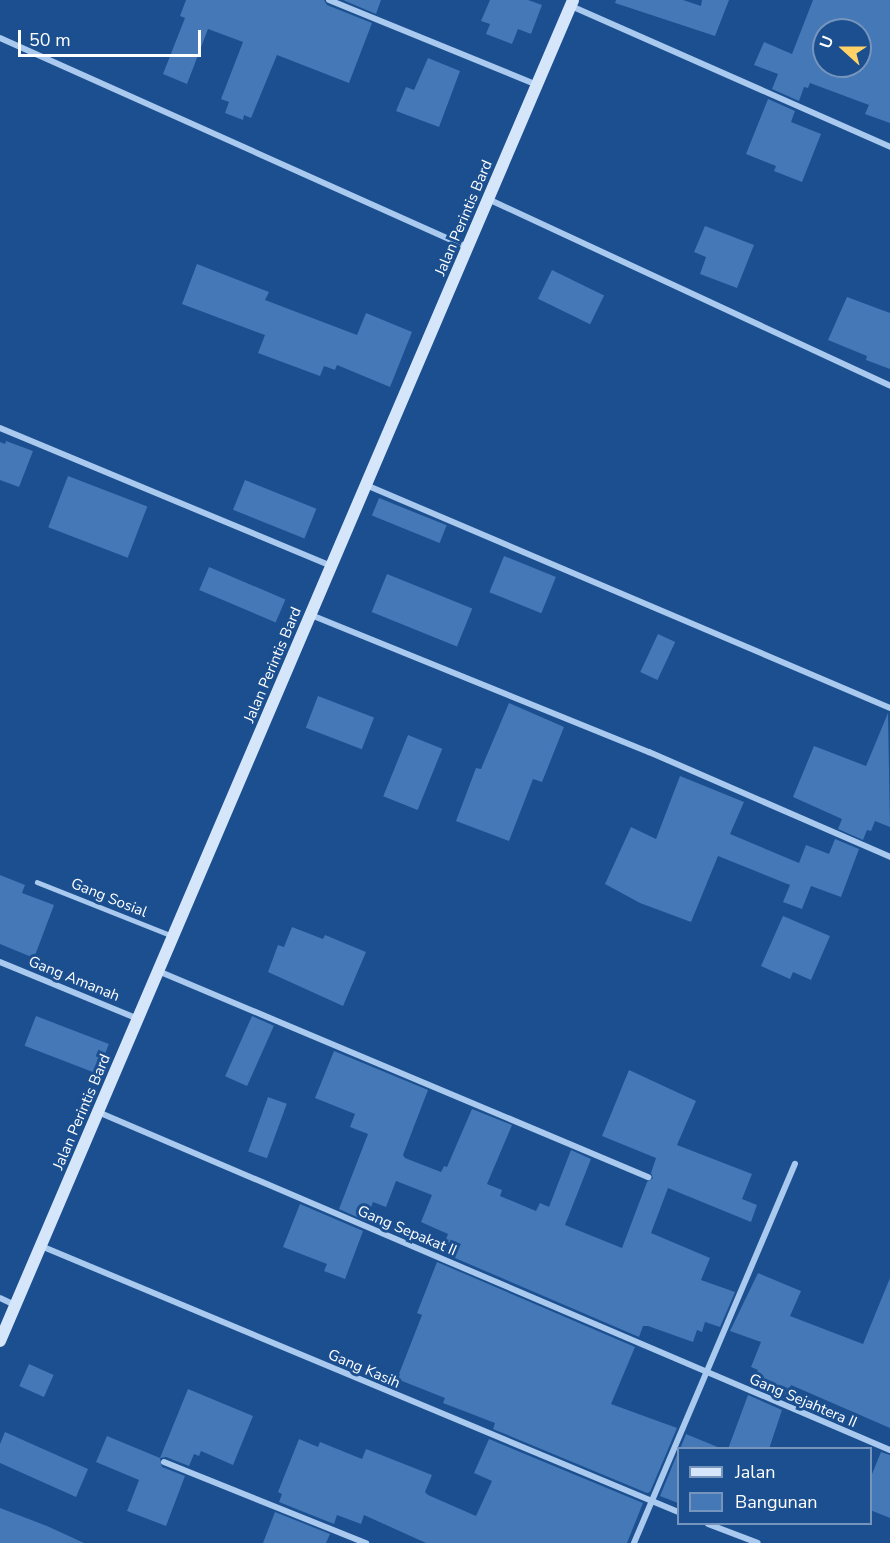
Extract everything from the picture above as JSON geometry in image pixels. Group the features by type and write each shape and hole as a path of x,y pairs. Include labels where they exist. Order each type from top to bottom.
{"street":[{"path":"329,0 537,85"},
{"path":"572,3 890,147"},
{"name":"Jalan Perintis Bard","path":"0,1341 572,3"},
{"path":"0,38 468,248"},
{"path":"488,199 890,386"},
{"path":"0,428 331,566"},
{"path":"366,485 890,708"},
{"path":"311,615 649,752 890,857"},
{"name":"Gang Amanah","path":"0,962 138,1018"},
{"path":"158,971 648,1177"},
{"name":"Gang Sepakat II","path":"98,1112 706,1373"},
{"path":"634,1543 795,1164"},
{"name":"Gang Kasih","path":"40,1246 677,1512"},
{"path":"0,1298 15,1305"},
{"name":"Gang Sejahtera II","path":"706,1373 890,1450"},
{"path":"164,1462 366,1543"},
{"path":"711,1525 758,1543"}],"lane":[{"name":"Gang Sosial","path":"37,882 173,936"}],"building":[{"path":"186,0 324,0 327,5 372,23 349,83 277,55 251,118 244,115 243,120 225,113 229,102 221,99 243,42 208,29 187,84 163,74 185,18 180,16"},
{"path":"343,0 381,0 376,14"},
{"path":"490,0 528,0 542,5 531,34 518,29 512,44 486,34 490,24 481,21"},
{"path":"616,0 683,0 701,6 702,0 729,0 715,36 615,3"},
{"path":"813,0 890,0 890,123 865,114 869,105 810,83 808,88 804,87 799,101 772,89 778,74 754,65 764,42 792,54"},
{"path":"428,58 460,71 439,127 396,111 406,87 414,90"},
{"path":"768,99 795,111 791,122 821,134 802,182 774,171 776,166 746,154"},
{"path":"705,226 754,245 737,288 700,274 706,257 694,252"},
{"path":"197,264 269,292 265,300 357,335 366,313 412,332 390,387 337,365 335,370 324,366 320,376 258,353 265,335 182,304"},
{"path":"552,270 604,295 590,324 538,299"},
{"path":"847,297 890,313 890,369 866,360 867,356 828,340"},
{"path":"6,441 33,451 19,487 0,480 0,442 5,444"},
{"path":"68,476 147,506 128,558 48,527"},
{"path":"245,480 316,509 304,539 233,510"},
{"path":"379,498 447,525 440,543 372,516"},
{"path":"504,556 556,577 541,613 489,592"},
{"path":"209,567 285,599 276,622 199,590"},
{"path":"387,574 472,608 457,646 372,612"},
{"path":"658,634 675,642 657,680 640,672"},
{"path":"318,696 374,718 362,749 306,728"},
{"path":"509,703 564,727 542,782 533,779 509,841 456,821 476,768 481,769"},
{"path":"888,713 890,827 875,821 871,831 867,830 863,840 838,829 842,819 793,797 814,746 866,766"},
{"path":"408,735 442,749 418,810 383,796"},
{"path":"680,776 744,802 730,834 799,863 806,845 829,854 835,839 859,849 841,897 811,886 802,909 783,902 790,885 718,856 691,922 640,903 605,884 631,827 656,839"},
{"path":"0,875 25,885 22,893 54,905 34,958 0,944"},
{"path":"783,916 830,936 811,980 793,972 790,979 761,966"},
{"path":"292,927 323,939 325,935 366,952 343,1006 268,972 278,945 284,947"},
{"path":"36,1016 109,1044 97,1074 25,1046"},
{"path":"252,1016 274,1026 247,1086 225,1076"},
{"path":"334,1051 428,1090 403,1155 405,1158 441,1172 444,1166 447,1167 472,1109 512,1125 487,1184 502,1190 500,1196 536,1211 540,1203 549,1207 571,1150 591,1159 565,1225 622,1248 647,1182 653,1178 651,1173 656,1158 602,1136 629,1070 696,1101 677,1145 752,1174 742,1199 757,1205 751,1222 668,1188 651,1233 710,1258 701,1280 735,1292 720,1327 705,1322 702,1332 697,1330 693,1342 648,1326 643,1326 639,1337 441,1252 448,1234 421,1222 432,1195 396,1181 386,1207 373,1202 366,1221 339,1209 368,1134 350,1127 355,1114 315,1098"},
{"path":"268,1097 287,1104 267,1158 248,1152"},
{"path":"300,1204 363,1231 345,1279 324,1271 327,1264 283,1247"},
{"path":"437,1262 635,1347 611,1404 677,1428 650,1492 647,1493 493,1429 495,1423 443,1403 445,1398 397,1379 422,1315 417,1313"},
{"path":"758,1273 801,1291 790,1316 863,1344 890,1278 890,1428 791,1385 786,1400 752,1385 758,1370 751,1367 761,1342 730,1331"},
{"path":"29,1364 54,1375 44,1397 19,1386"},
{"path":"188,1389 253,1416 233,1465 201,1451 199,1456 194,1454 189,1466 166,1457 160,1458"},
{"path":"748,1395 782,1410 770,1447 729,1447"},
{"path":"5,1432 88,1469 76,1497 0,1463 0,1444"},
{"path":"686,1434 718,1447 681,1447"},
{"path":"107,1436 160,1458 162,1467 185,1476 166,1526 127,1511 139,1480 96,1462"},
{"path":"299,1439 318,1447 320,1442 362,1459 366,1449 432,1475 425,1492 428,1495 476,1516 492,1481 474,1473 489,1439 643,1503 627,1543 426,1543 364,1515 361,1524 337,1515 334,1524 279,1502 282,1494 278,1492"},
{"path":"881,1452 890,1455 890,1518 872,1511 872,1474"},
{"path":"677,1454 677,1503 660,1496"},
{"path":"0,1508 47,1526 84,1543 0,1543"},
{"path":"275,1512 330,1534 326,1543 263,1543"}]}
